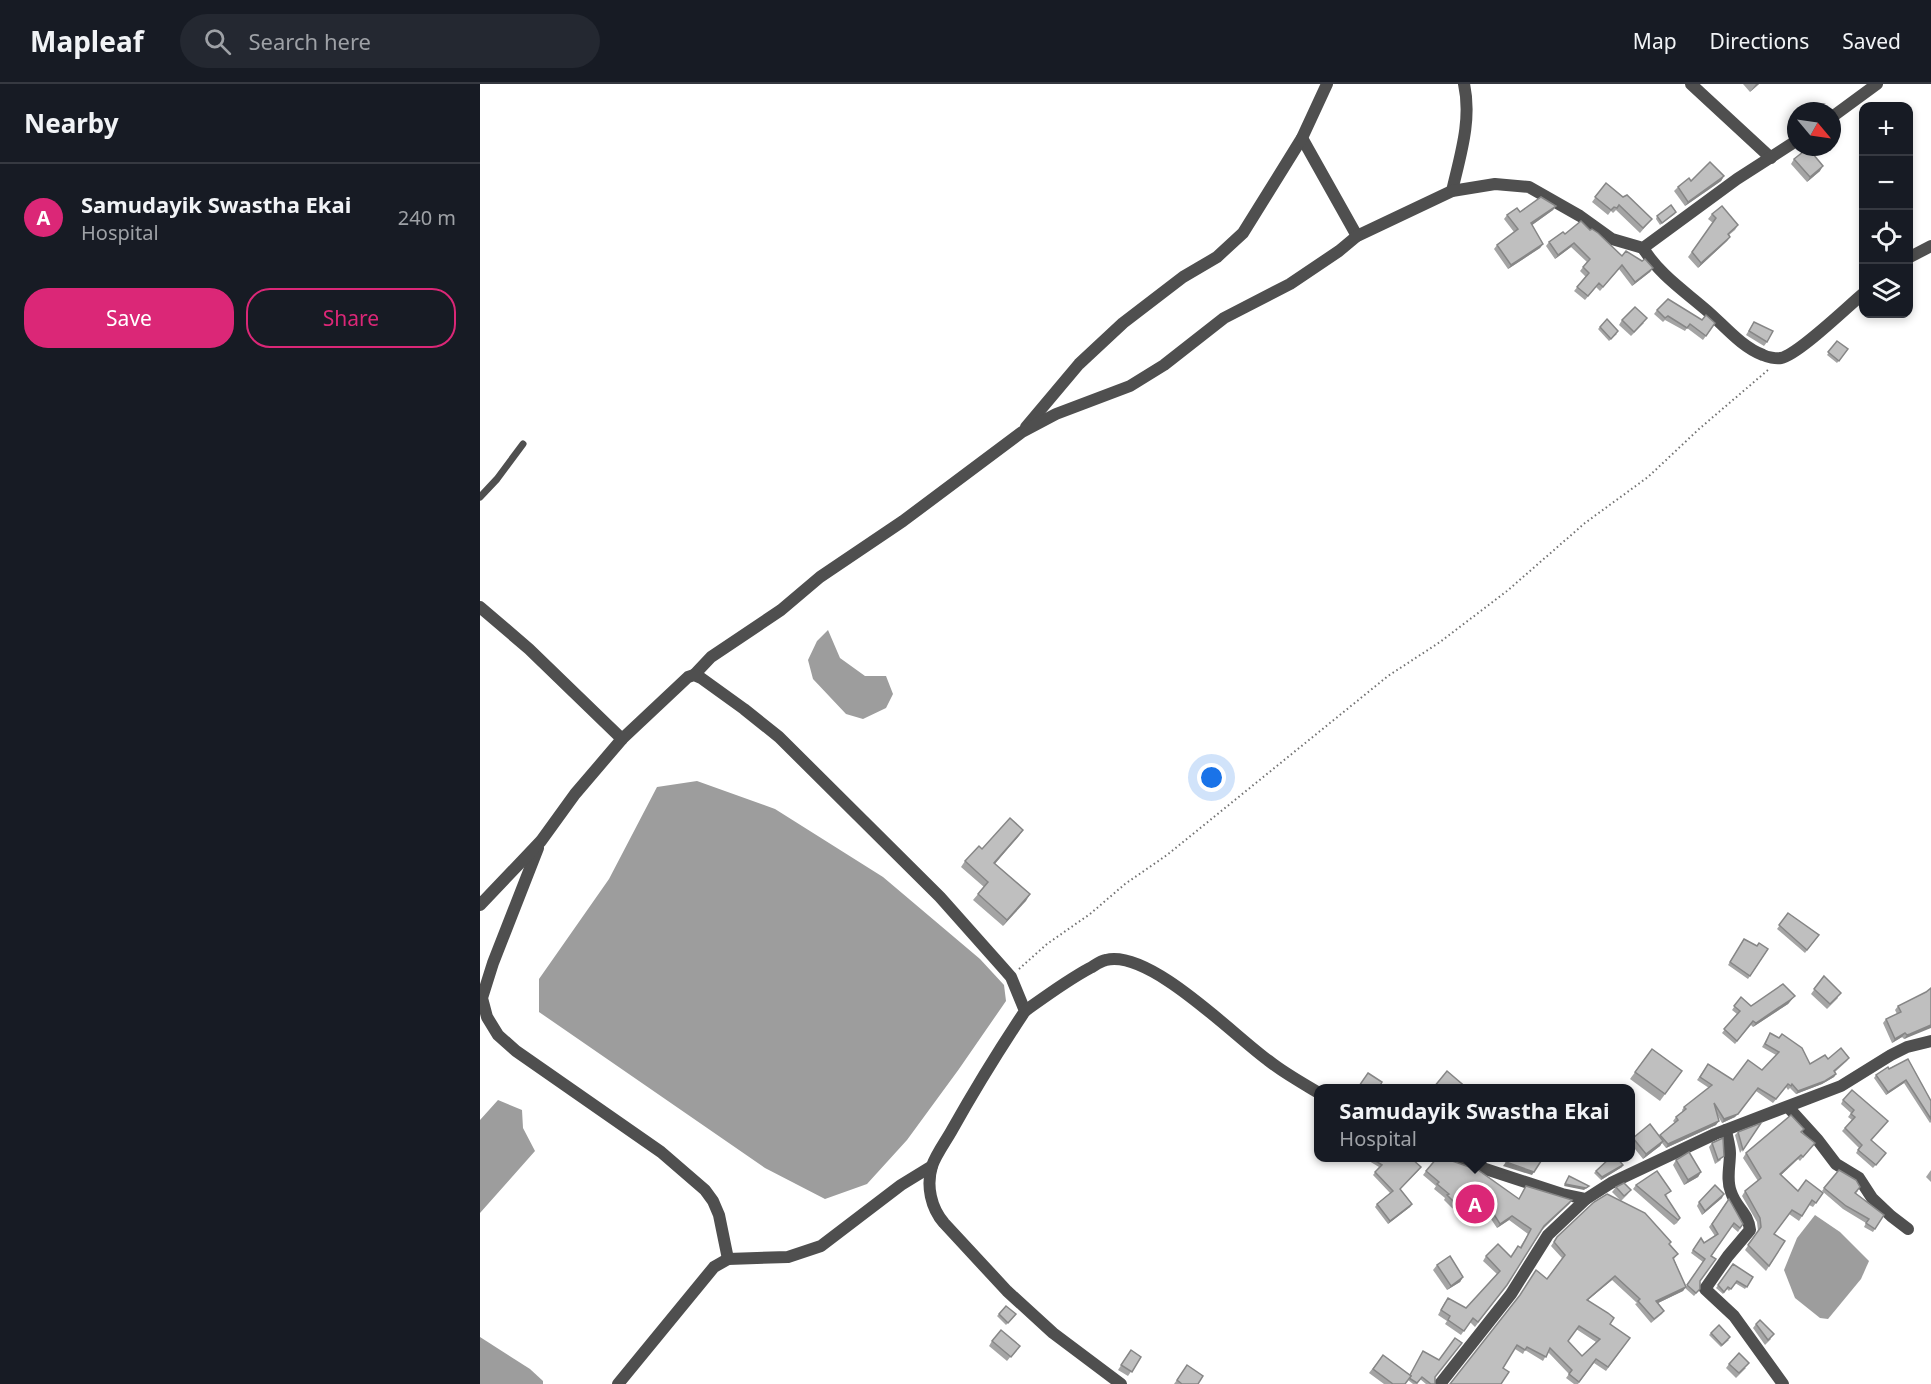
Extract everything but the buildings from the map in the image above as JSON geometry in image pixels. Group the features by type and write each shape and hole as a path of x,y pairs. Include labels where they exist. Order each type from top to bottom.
{"street":[{"path":"1022,432 1079,364 1123,323 1183,277 1216,257 1243,233 1302,138 1327,84"},
{"path":"1691,84 1771,158"},
{"path":"1841,110 1877,84"},
{"path":"1452,191 1464,140 1467,86"},
{"path":"1302,138 1357,236"},
{"path":"1643,248 1787,147"},
{"path":"480,904 541,841 574,794 622,739 711,657 781,610 820,577 903,521 1022,432 1056,414 1130,386 1164,365 1224,318 1290,284 1357,236 1452,191 1495,184 1529,187 1580,216 1612,239 1643,248 1650,260 1671,281 1745,345 1762,355 1781,358 1803,344 1859,295"},
{"path":"1913,255 1931,246"},
{"path":"480,607 529,649 622,739"},
{"path":"694,675 744,709 797,754 940,897 1011,977 1025,1011"},
{"path":"541,841 493,963 482,998 487,1017 498,1035 516,1051 661,1152 705,1190 713,1201 718,1215 729,1259"},
{"path":"1121,1384 1053,1333 1007,1291 944,1223 933,1205 930,1186 932,1166 973,1093 1025,1011 1064,982 1105,960 1118,959 1151,970 1190,996 1269,1062 1314,1090"},
{"path":"1440,1384 1511,1294 1548,1235 1586,1198 1611,1183 1726,1130 1841,1086 1907,1047 1931,1041"},
{"path":"1788,1107 1836,1164 1859,1178 1872,1198 1908,1229"},
{"path":"1726,1130 1730,1152 1728,1179 1730,1191 1736,1203 1749,1218 1750,1230 1728,1256 1706,1289 1734,1316 1783,1384"},
{"path":"1464,1162 1562,1194 1586,1198"},
{"path":"618,1384 714,1267 729,1259 788,1257 821,1246 901,1185 932,1166"}],"lane":[{"path":"480,497 497,479 523,444"}],"path":[{"path":"1011,977 1047,944 1167,855 1388,676 1440,642 1507,591 1585,523 1648,477 1781,358"}],"shaded area":[{"path":"828,630 840,658 865,676 886,676 893,694 886,708 863,719 846,714 813,679 808,660 817,641"},
{"path":"697,781 775,809 883,877 980,959 1004,985 1006,1001 907,1140 867,1184 825,1199 765,1168 539,1012 539,979 609,879 657,787"},
{"path":"498,1100 522,1110 523,1128 535,1151 480,1213 480,1120"},
{"path":"1815,1215 1840,1232 1869,1261 1861,1279 1828,1319 1820,1318 1795,1298 1784,1270 1797,1238"},
{"path":"480,1337 530,1369 543,1381 543,1384 480,1384"}],"place":[{"name":"Samudayik Swastha Ekai","path":"1475,1204"}]}
